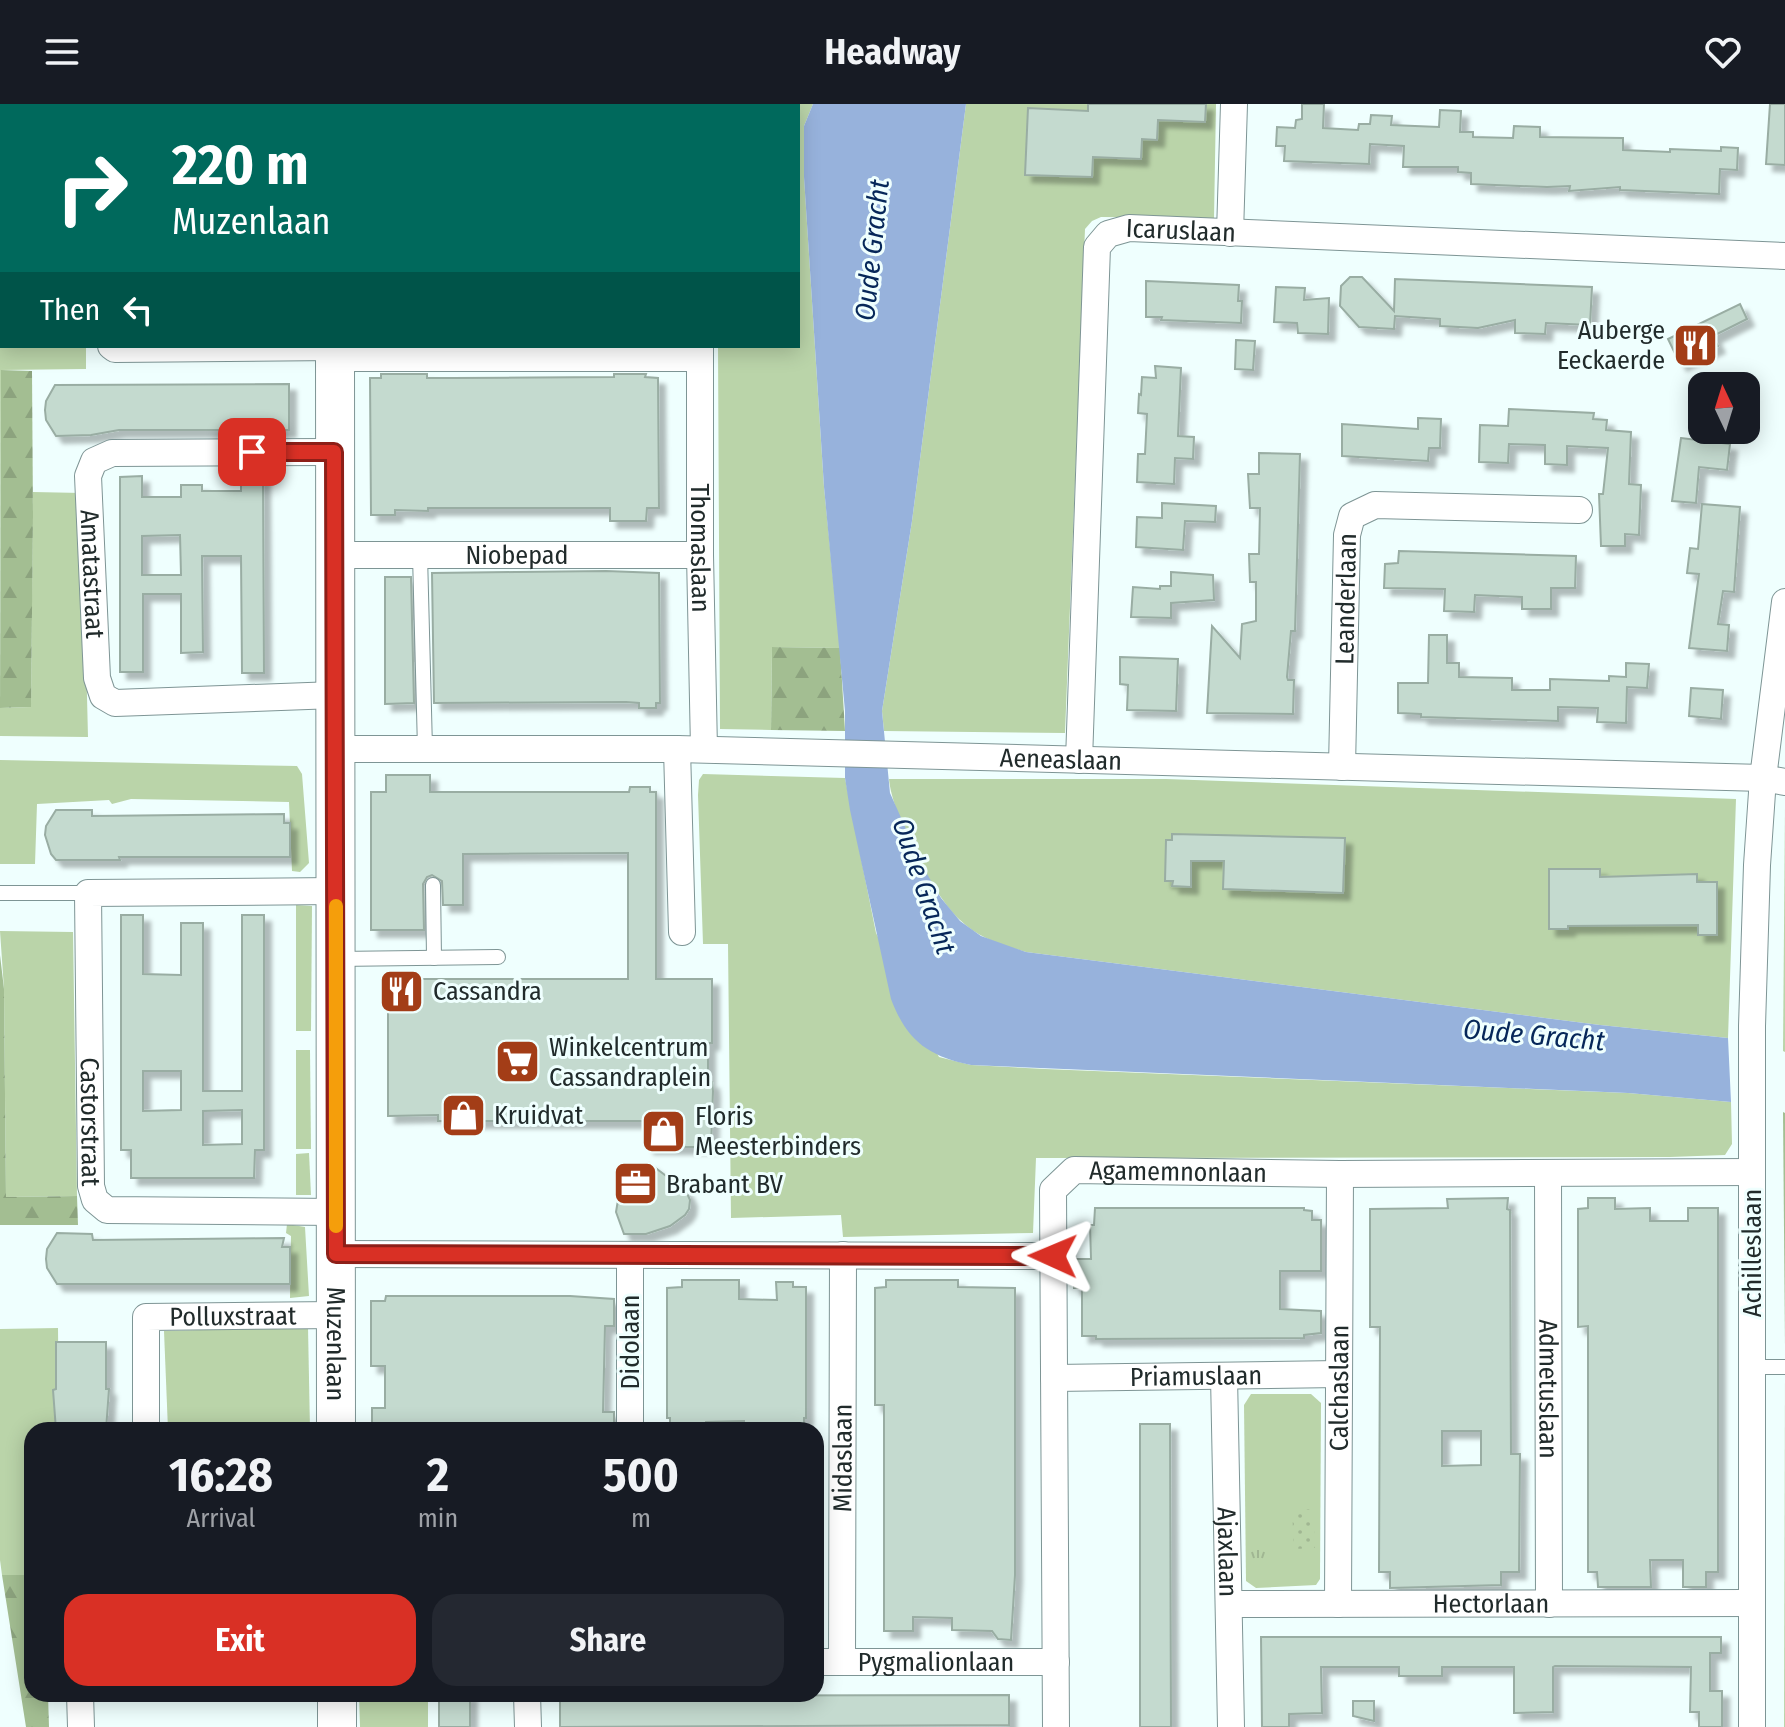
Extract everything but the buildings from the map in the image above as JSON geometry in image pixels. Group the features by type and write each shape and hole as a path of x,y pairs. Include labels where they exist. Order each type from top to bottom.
{"street":[{"path":"1230,233 1234,104"},
{"name":"Icaruslaan","path":"1079,760 1097,247 1108,234 1129,228 1785,256"},
{"path":"114,348 700,352"},
{"name":"Muzenlaan","path":"335,351 336,1422"},
{"name":"Thomaslaan","path":"700,352 704,749"},
{"name":"Amatastraat","path":"334,452 112,453 94,461 88,476 97,678 103,696 115,703 335,695"},
{"name":"Leanderlaan","path":"1342,767 1347,535 1352,516 1375,505 1579,510"},
{"name":"Niobepad","path":"335,555 700,555"},
{"name":"Achilleslaan","path":"1752,1727 1753,997 1757,865 1774,780 1785,602"},
{"name":"Aeneaslaan","path":"335,749 704,749 1774,780"},
{"path":"677,749 682,932"},
{"path":"88,893 335,891"},
{"name":"Castorstraat","path":"88,893 91,1186 95,1200 107,1210 336,1212"},
{"name":"Agamemnonlaan","path":"1056,1727 1053,1190 1074,1170 1340,1174 1752,1172"},
{"name":"Admetuslaan","path":"1548,1173 1549,1604"},
{"name":"Calchaslaan","path":"1338,1604 1340,1174"},
{"path":"336,1254 1053,1256"},
{"name":"Didolaan","path":"630,1255 630,1422"},
{"name":"Midaslaan","path":"829,1662 843,1255"},
{"name":"Polluxstraat","path":"146,1422 146,1317 337,1315"},
{"name":"Priamuslaan","path":"1054,1378 1339,1374"},
{"name":"Ajaxlaan","path":"1224,1376 1231,1727"},
{"name":"Hectorlaan","path":"1229,1604 1752,1603"},
{"name":"Pygmalionlaan","path":"829,1662 1056,1662"},
{"path":"80,1702 81,1727"},
{"path":"337,1702 337,1727"},
{"path":"527,1702 528,1727"}],"lane":[{"path":"420,555 425,749"},
{"path":"433,885 434,958"},
{"path":"0,893 88,893"},
{"path":"336,959 498,957"},
{"path":"1752,1367 1785,1367"}],"green space":[{"path":"800,104 813,104 804,126 804,177 824,487 840,648 772,647 771,730 720,729 718,348 800,348"},
{"path":"966,104 1216,104 1214,218 1101,217 1085,229 1065,733 884,731 882,711 912,521"},
{"path":"0,348 86,348 86,369 1,370 0,628"},
{"path":"1,370 32,371 31,707 0,708"},
{"path":"33,492 82,493 88,737 0,736 0,708 31,707"},
{"path":"772,647 840,648 845,731 771,730"},
{"path":"0,760 297,766 302,774 309,863 300,872 292,871 289,802 131,799 112,804 109,800 37,804 35,864 0,864"},
{"path":"703,774 845,778 876,933 939,1057 971,1065 1628,1093 1731,1102 1732,1144 1725,1155 1670,1157 1036,1158 1033,1233 843,1237 841,1215 731,1218 728,944 703,944 698,795 699,780"},
{"path":"889,779 1166,779 1736,799 1728,1038 1600,1025 1026,952 975,932 949,908 926,874 906,833"},
{"path":"1785,806 1785,1052 1783,1051"},
{"path":"296,905 312,906 311,1031 296,1031"},
{"path":"0,931 73,932 77,1196 6,1197 4,989"},
{"path":"0,955 4,989 6,1197 77,1196 78,1225 0,1225"},
{"path":"296,1050 310,1050 311,1149 296,1149"},
{"path":"1783,1112 1785,1113 1785,1347"},
{"path":"309,1153 311,1195 296,1195 296,1154"},
{"path":"287,1224 305,1227 309,1296 290,1298 291,1236 286,1233"},
{"path":"308,1327 310,1422 168,1422 164,1331"},
{"path":"58,1328 59,1422 24,1422 24,1575 2,1575 0,1560 0,1329"},
{"path":"1785,1373 1785,1727 1784,1727"},
{"path":"1251,1394 1311,1394 1321,1403 1320,1579 1316,1585 1256,1588 1246,1581 1244,1405"},
{"path":"1313,1509 1315,1548 1294,1549 1292,1510"},
{"path":"1270,1539 1275,1568 1250,1567 1250,1542"},
{"path":"2,1575 24,1575 24,1702 48,1702 49,1727 26,1727"},
{"path":"359,1702 428,1702 428,1727 360,1727"}],"water":[{"name":"Oude Gracht","path":"813,104 966,104 912,521 882,711 890,793 923,867 941,898 960,921 981,936 1026,952 1600,1025 1728,1038 1731,1102 1628,1093 971,1065 943,1057 912,1036 891,999 845,778 845,711 824,487 804,177 804,126"}],"slow traffic":[{"path":"336,906 336,1226"}],"place":[{"name":"Auberge Eeckaerde","path":"1696,345"},
{"name":"Cassandra","path":"402,991"},
{"name":"Winkelcentrum Cassandraplein","path":"518,1062"},
{"name":"Kruidvat","path":"463,1115"},
{"name":"Floris Meesterbinders","path":"664,1131"},
{"name":"Brabant BV","path":"635,1184"}],"route":[{"path":"252,452 334,452 336,1254 1053,1256"}]}
